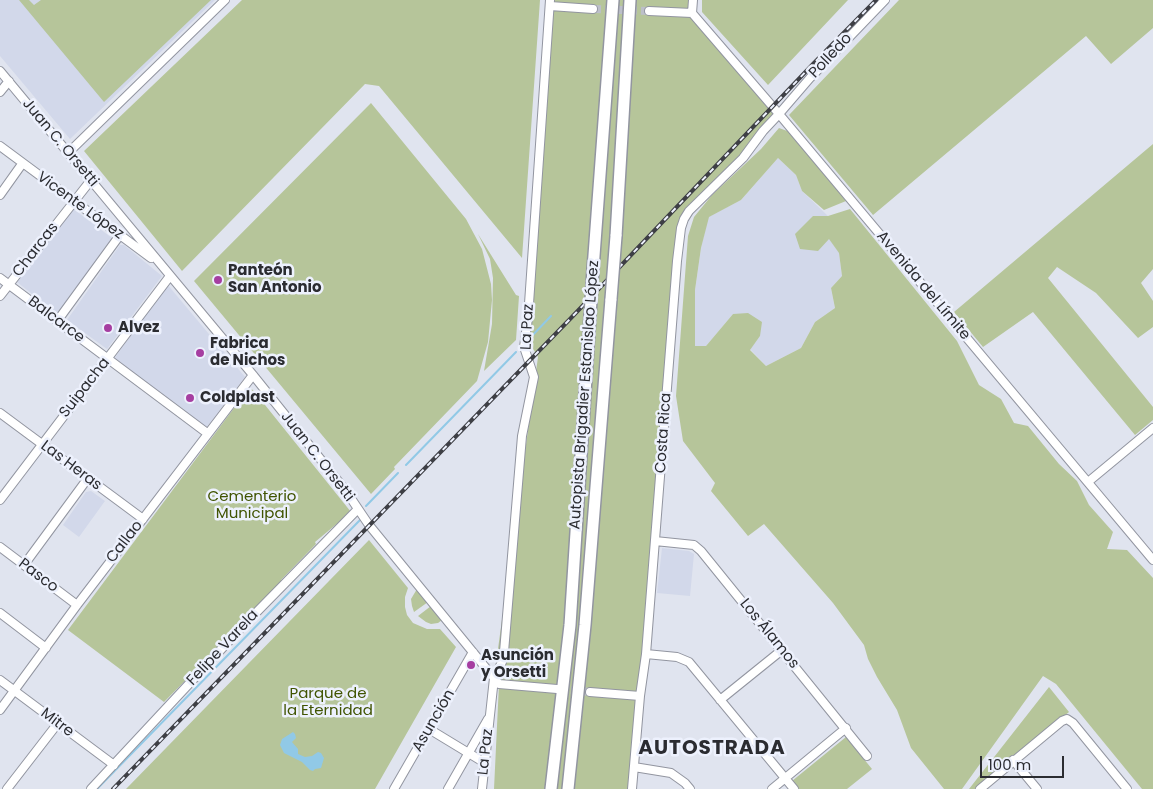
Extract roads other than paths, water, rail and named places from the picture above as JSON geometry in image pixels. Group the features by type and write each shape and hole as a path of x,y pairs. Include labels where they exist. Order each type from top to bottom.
{"highway":[{"name":"Autopista Brigadier Estanislao López","path":"551,789 570,625 613,0"},
{"name":"Autopista Brigadier Estanislao López","path":"568,789 584,625 616,236 630,0"}],"street":[{"path":"68,153 225,0"},
{"path":"649,11 692,13 693,0"},
{"name":"Polledo","path":"779,114 810,78 885,0"},
{"path":"550,3 593,9"},
{"name":"La Paz","path":"482,789 494,678 502,662 504,652 518,465 534,377 524,347 529,309 550,3"},
{"name":"Avenida del Límite","path":"692,13 1153,560"},
{"name":"Juan C. Orsetti","path":"0,70 253,375 369,525 494,678"},
{"path":"0,92 8,81"},
{"name":"Costa Rica","path":"632,789 640,696 646,654 681,228 689,210 743,158 763,130 779,114"},
{"name":"Vicente López","path":"0,146 22,164 161,264"},
{"path":"0,195 22,164"},
{"name":"Charcas","path":"0,296 91,180"},
{"path":"58,320 120,235"},
{"name":"Suipacha","path":"0,500 170,276"},
{"name":"Balcarce","path":"0,278 207,433"},
{"name":"Callao","path":"0,710 77,605 253,375"},
{"name":"Las Heras","path":"0,413 143,519"},
{"path":"1088,482 1153,428"},
{"path":"24,565 88,478"},
{"name":"Felipe Varela","path":"91,789 242,627 358,509"},
{"name":"Los Álamos","path":"655,541 694,545 701,551 867,756"},
{"name":"Pasco","path":"0,547 77,605"},
{"path":"0,613 46,648"},
{"path":"720,700 782,650"},
{"name":"Asunción","path":"394,789 473,652"},
{"path":"646,654 677,657 689,662 794,789"},
{"path":"494,678 499,684 557,689"},
{"name":"Mitre","path":"0,680 114,765"},
{"path":"590,692 640,696"},
{"path":"448,789 490,716"},
{"path":"980,789 1013,760 1067,719 1073,723 1127,789"},
{"path":"7,789 58,723"},
{"path":"772,789 846,728"},
{"path":"429,729 485,763"},
{"path":"1013,760 1037,789"},
{"path":"634,767 671,773 690,789"}],"water":[{"path":"293,732 296,738 292,742 298,749 298,754 305,757 312,756 318,752 321,753 324,758 321,768 313,771 310,770 302,762 284,753 280,745 282,739"}],"waterway":[{"path":"529,339 551,316"},
{"path":"406,465 516,352"},
{"path":"366,506 398,473"},
{"path":"97,789 360,520"}],"tunnel":[{"path":"593,9 649,11"},
{"path":"559,689 590,692"}],"railway":[{"path":"113,789 571,318 876,0"}],"place":[{"name":"Panteón San Antonio","path":"218,280"},
{"name":"Alvez","path":"108,328"},
{"name":"Fabrica de Nichos","path":"200,353"},
{"name":"Coldplast","path":"190,398"},
{"name":"Asunción y Orsetti","path":"471,665"}],"district":[{"name":"AUTOSTRADA","path":"712,749"}],"park label":[{"name":"Cementerio Municipal","path":"252,506"},
{"name":"Parque de la Eternidad","path":"328,702"}]}
